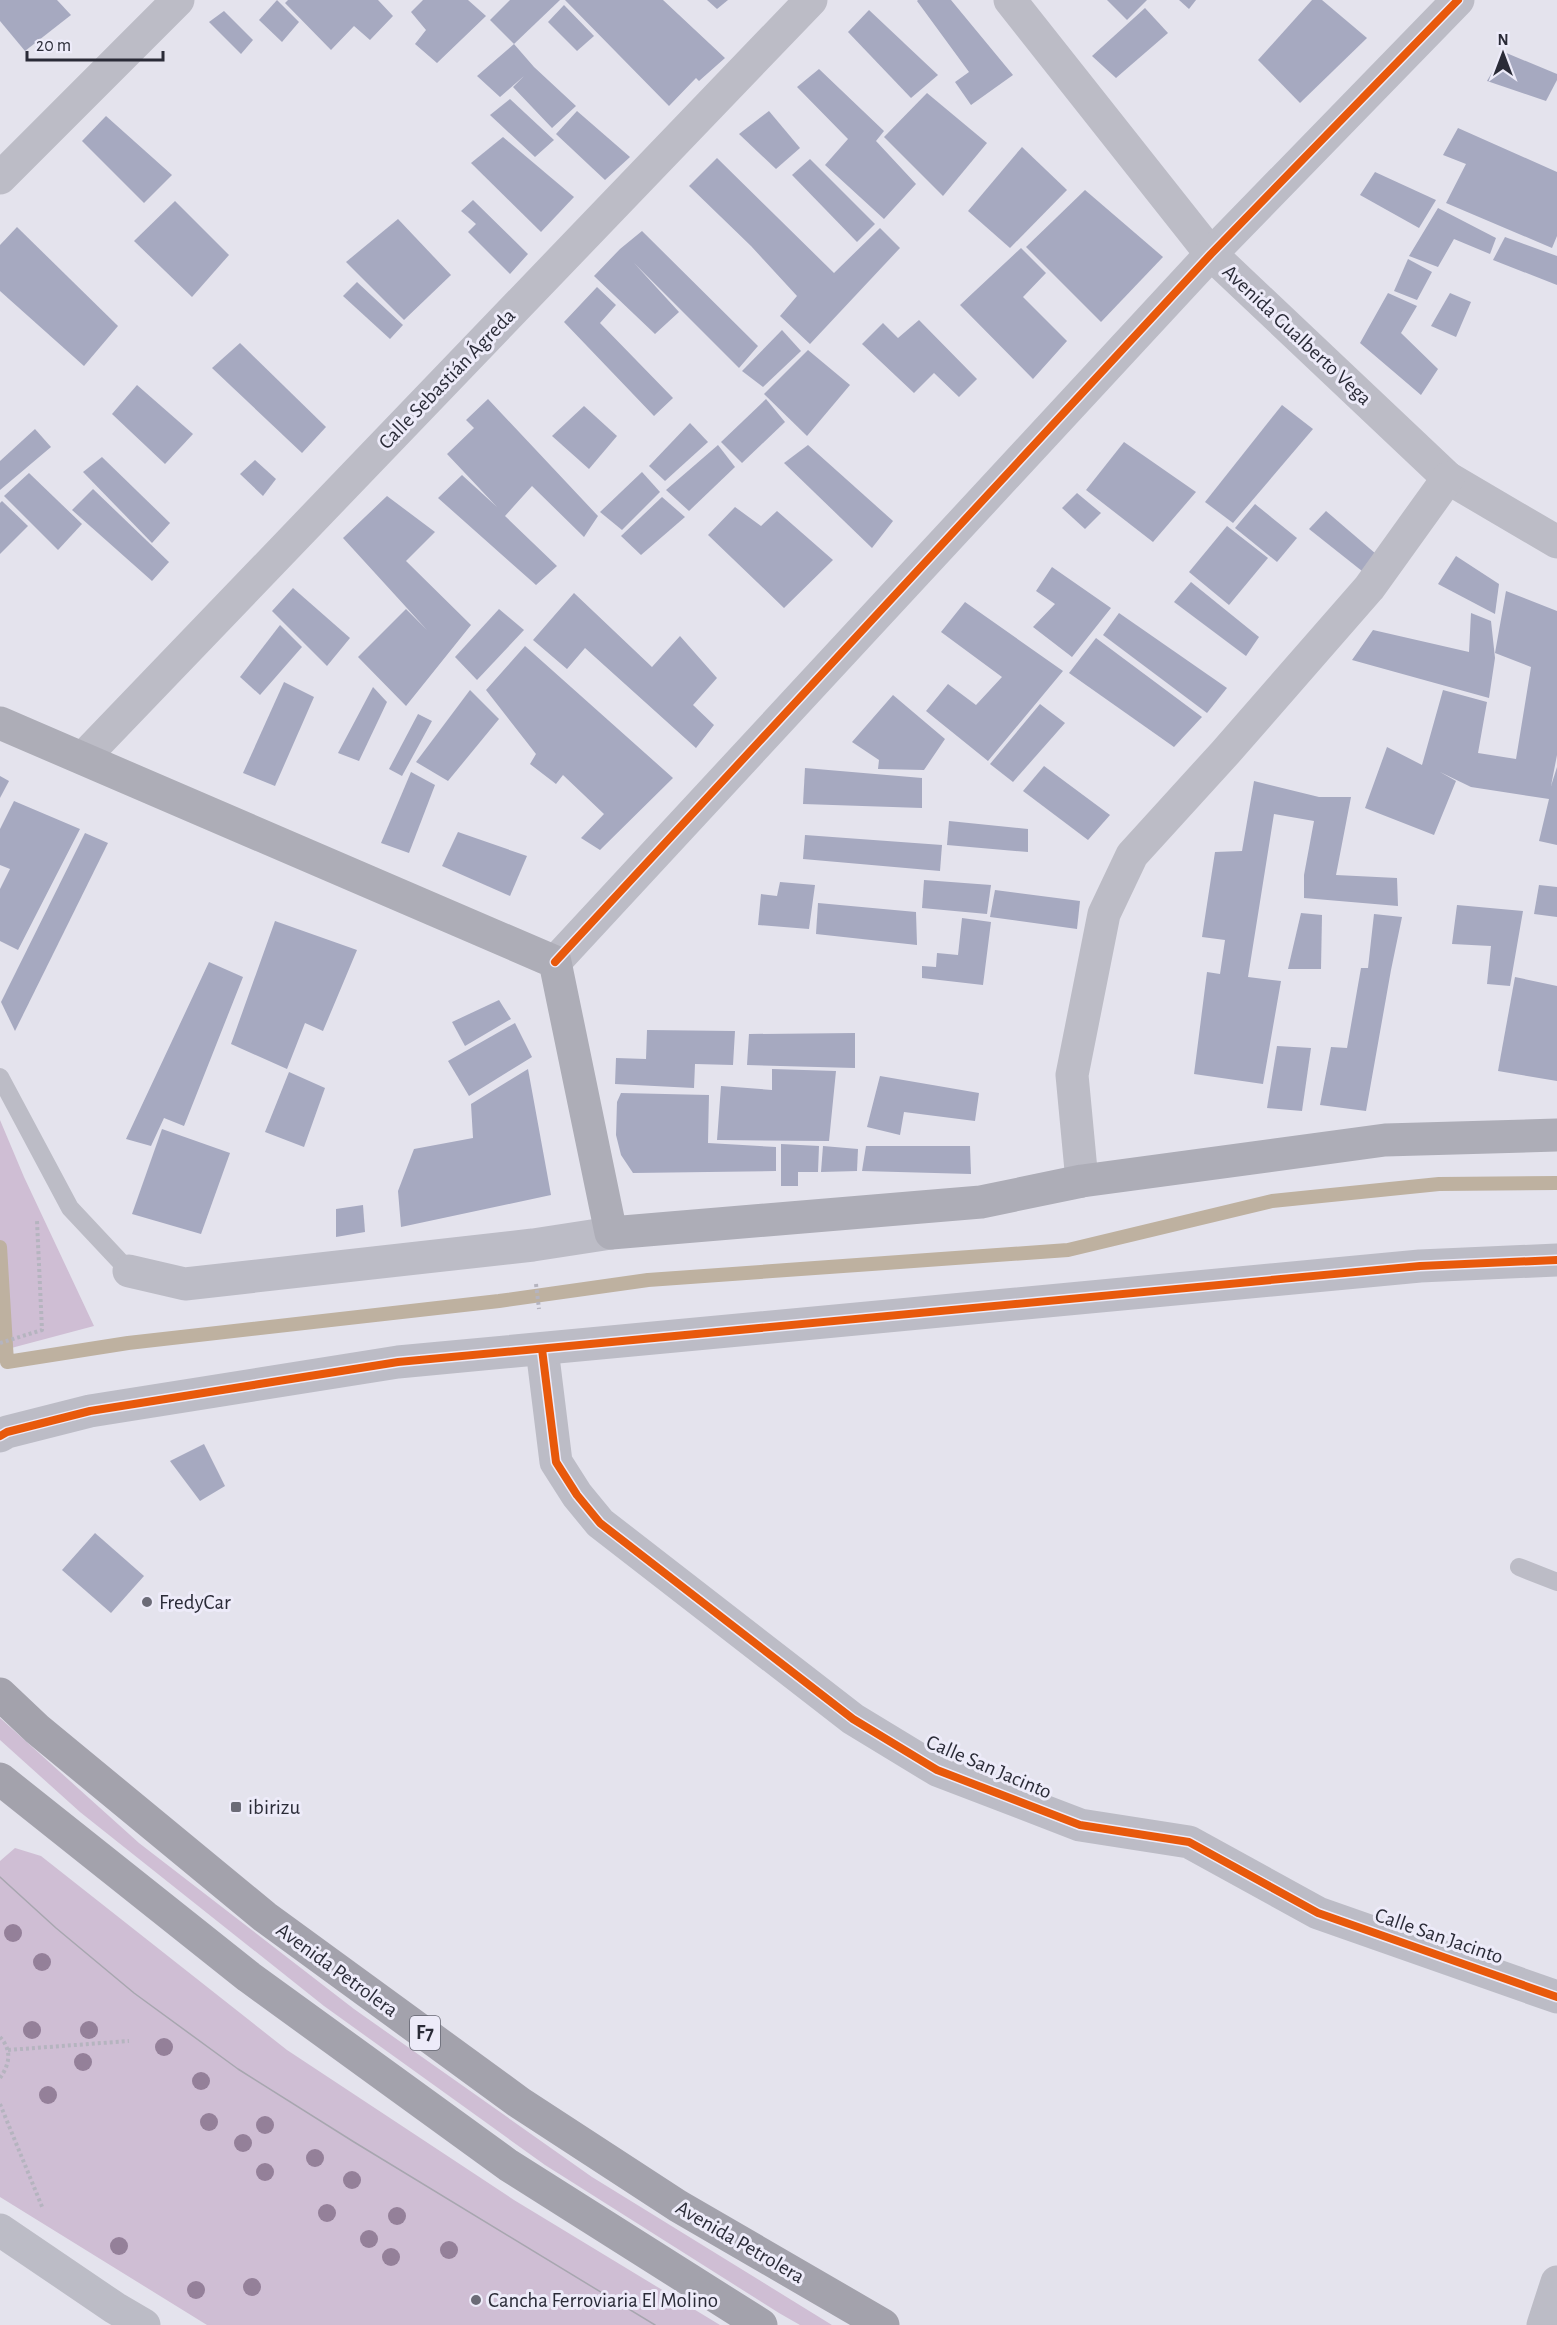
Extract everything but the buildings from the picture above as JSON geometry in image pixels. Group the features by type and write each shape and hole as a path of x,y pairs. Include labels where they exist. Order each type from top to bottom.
{"highway":[{"name":"Avenida Petrolera","path":"0,1694 37,1729 265,1917 520,2103 678,2206 883,2325"},
{"path":"0,1779 249,1977 508,2165 760,2325"}],"street":[{"path":"4,171 178,0"},
{"name":"Calle Sebastián Ágreda","path":"83,758 811,0"},
{"name":"Avenida Gualberto Vega","path":"1010,0 1211,254 1448,478 1557,542"},
{"path":"555,963 1211,254 1458,0"},
{"path":"1082,1181 1072,1075 1104,914 1132,855 1369,588 1448,478"},
{"path":"0,723 555,963"},
{"path":"555,963 611,1233"},
{"path":"129,1271 185,1284 533,1245 611,1233 981,1202 1082,1181 1385,1140 1557,1135"},
{"path":"0,1436 7,1432 90,1410 398,1362 1420,1266 1557,1260"},
{"name":"Calle San Jacinto","path":"542,1349 556,1462 577,1496 600,1523 853,1719 938,1770 1080,1825 1189,1842 1318,1913 1557,1996"},
{"path":"0,2229 115,2308 144,2325"},
{"path":"1544,2325 1557,2282"}],"lane":[{"path":"0,1077 70,1208 129,1271"},
{"path":"1519,1567 1557,1582"}],"path":[{"path":"0,1343 42,1330 37,1211"},
{"path":"536,1277 539,1314"},
{"path":"0,2037 8,2049 8,2065 0,2078"},
{"path":"8,2049 129,2041"},
{"path":"0,2104 46,2216"}],"shaded area":[{"path":"0,1120 24,1177 94,1326 0,1351"},
{"path":"0,1718 139,1843 354,2009 592,2177 832,2325 800,2325 779,2313 545,2165 324,2006 80,1812 0,1740"},
{"path":"15,1848 41,1856 287,2050 514,2200 720,2325 207,2325 0,2197 0,1861"}],"waterway":[{"path":"0,1247 7,1362 128,1343 499,1301 648,1280 1068,1250 1272,1201 1439,1184 1557,1183"}],"tram line":[{"path":"0,1877 56,1928 134,1993 238,2069 655,2325"}],"cycle path":[{"path":"555,962 1211,254 1458,0"},
{"path":"0,1436 7,1432 90,1411 398,1362 1420,1266 1557,1260"},
{"path":"542,1349 556,1462 577,1495 600,1523 853,1719 937,1770 1080,1825 1189,1842 1318,1913 1557,1997"}],"place":[{"name":"FredyCar","path":"147,1602"},
{"name":"ibirizu","path":"236,1807"},
{"name":"Cancha Ferroviaria El Molino","path":"476,2300"}]}
